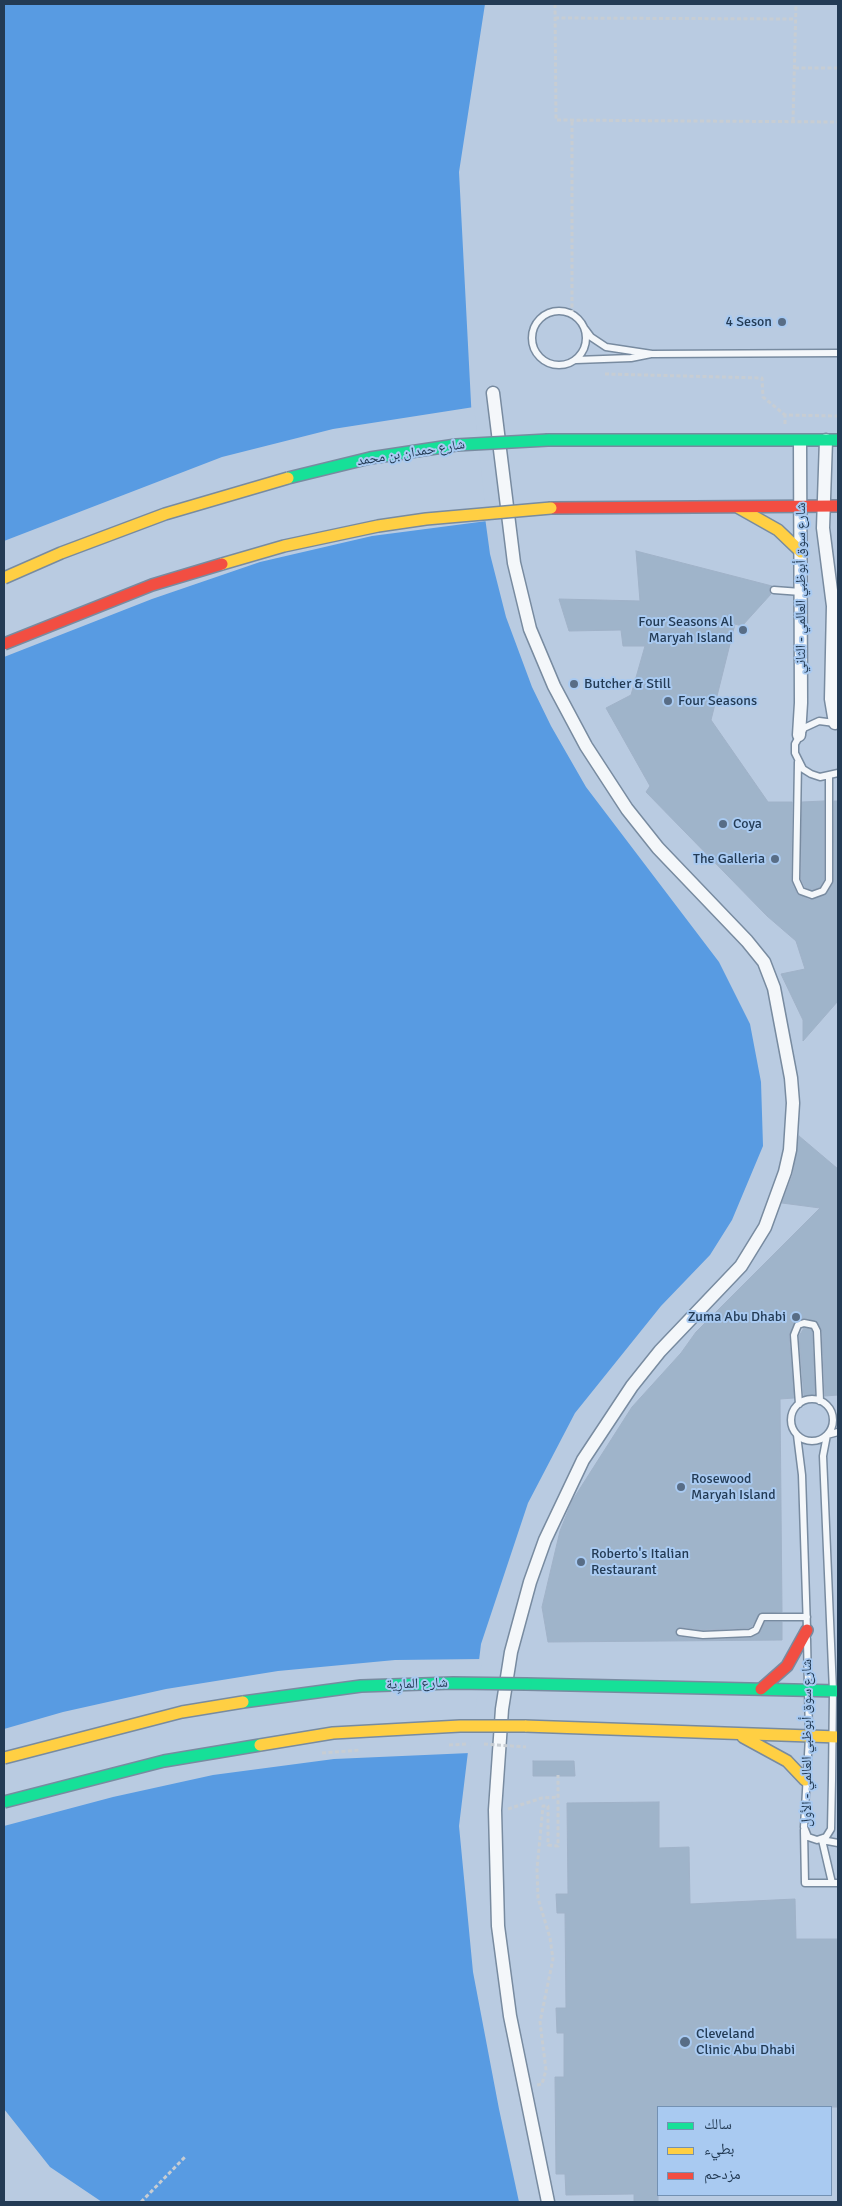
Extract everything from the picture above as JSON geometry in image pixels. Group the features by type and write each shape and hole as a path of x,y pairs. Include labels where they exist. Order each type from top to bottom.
{"street":[{"path":"493,393 514,563 530,629 554,686 586,746 627,809 658,848 747,941 764,962 774,988 791,1078 793,1103 792,1127 785,1172 776,1200 758,1240 740,1266 660,1351 632,1386 583,1460 545,1540 530,1582 508,1671 502,1709 495,1810 495,1884 508,2007 548,2202"},
{"name":"شارع حمدان بن محمد","path":"4,578 70,550 174,512 272,482 379,457 456,446 530,441 832,440"},
{"name":"شارع سوق أبوظبي العالمي - الثاني","path":"832,440 825,506 824,545 833,622 831,687 837,724"},
{"name":"شارع سوق أبوظبي العالمي - الثاني","path":"799,735 800,441"},
{"path":"4,644 109,601 196,570 284,546 378,526 474,513 551,508 838,506"},
{"path":"737,507 771,526 801,552"},
{"path":"761,1689 787,1666 807,1630"},
{"name":"شارع المارِية","path":"4,1758 182,1712 361,1686 453,1683 835,1691"},
{"path":"4,1802 91,1778 164,1761 333,1733 460,1726 516,1726 835,1737"},
{"path":"736,1734 776,1753 794,1767 805,1780"}],"lane":[{"path":"652,354 638,358 576,360 562,366 548,363 536,354 532,340 534,326 544,316 558,311 572,314 578,318 591,337 606,346 652,354 838,353"},
{"path":"576,360 586,343 585,330"},
{"path":"774,590 800,592"},
{"path":"829,776 829,881 823,891 812,895 801,891 796,880 798,762 795,744 804,728 819,721 837,724"},
{"path":"798,762 811,774 829,776 838,773"},
{"name":"شارع سوق أبوظبي العالمي - الأول","path":"804,1322 814,1325 817,1331 820,1401 826,1404 835,1416 828,1435 823,1462 835,1691 835,1737 831,1829 826,1837 822,1840 817,1840 808,1837 804,1828 805,1780 809,1736 809,1690 802,1475 797,1436 793,1430 791,1416 799,1404 794,1335 798,1325 804,1322"},
{"path":"799,1404 813,1400 820,1401"},
{"path":"797,1436 809,1441 822,1439 838,1432"},
{"path":"680,1632 703,1635 750,1633 756,1630 762,1617 806,1617"},
{"path":"804,1828 805,1883 835,1883 822,1840 838,1843"},
{"path":"831,1829 838,1829"}],"path":[{"path":"555,4 556,120 838,122"},
{"path":"793,121 796,4"},
{"path":"555,18 795,19"},
{"path":"795,68 838,68"},
{"path":"572,120 572,314"},
{"path":"605,374 762,378 763,397 785,416"},
{"path":"446,1745 478,1744 526,1747"},
{"path":"312,1754 362,1750"},
{"path":"524,2087 542,2084 546,2070 540,2022 553,1959 549,1933 538,1898 537,1870 543,1806 548,1806 548,1846 558,1846 558,1775"},
{"path":"495,1810 514,1809 542,1798 558,1797"},
{"path":"142,2202 185,2157"}],"water":[{"path":"4,4 485,4 459,172 472,422 490,554 506,617 532,687 551,726 586,787 719,962 750,1024 761,1082 763,1146 732,1220 710,1255 661,1306 575,1413 528,1503 481,1644 459,1826 473,1972 519,2202 102,2202 50,2167 4,2109"}],"pier":[{"path":"474,407 487,521 372,536 260,562 152,599 4,657 4,541 222,457 333,429"},
{"path":"482,1659 470,1753 334,1759 213,1775 113,1797 4,1826 4,1729 63,1712 166,1689 278,1671 395,1660"}],"building":[{"path":"636,551 772,586 769,589 771,594 742,626 735,624 711,720 768,802 792,802 791,880 797,894 810,900 825,895 833,883 834,801 838,801 838,1001 803,1041 803,1020 781,974 805,969 796,941 767,916 646,792 650,786 606,708 631,695 645,646 623,646 621,630 569,631 559,599 640,601"},
{"path":"824,801 824,880 820,887 812,890 805,887 801,879 802,802"},
{"name":"Rosewood Maryah Island","path":"799,1136 838,1169 838,1395 825,1396 822,1331 818,1323 805,1318 796,1320 789,1335 794,1398 780,1399 782,1612 760,1613 749,1628 703,1630 680,1627 675,1632 679,1637 702,1640 750,1638 760,1633 765,1622 782,1622 782,1640 548,1642 542,1607 560,1531 572,1501 632,1407 681,1353 696,1332 820,1208 782,1203 793,1174"},
{"path":"804,1328 811,1329 812,1332 815,1396 804,1397 799,1336"},
{"path":"533,1761 574,1761 575,1776 533,1776"},
{"name":"Cleveland Clinic Abu Dhabi","path":"659,1802 659,1848 689,1847 690,1904 795,1899 796,1939 838,1939 838,2107 657,2106 658,2202 634,2202 634,2194 566,2195 565,2174 556,2174 555,2077 564,2077 564,2033 557,2033 556,2008 566,2008 565,1913 557,1913 556,1894 568,1894 567,1803"}],"traffic: fast":[{"path":"548,440 838,440"},
{"path":"288,478 370,458 456,445 548,440"},
{"path":"243,1702 361,1686 453,1683 526,1684"},
{"path":"526,1684 838,1691"},
{"path":"4,1802 164,1761 260,1745"}],"traffic: slow":[{"path":"4,578 61,553 165,514 288,478"},
{"path":"222,564 284,546 378,526 426,519 551,508"},
{"path":"739,508 778,530 801,552"},
{"path":"4,1758 182,1712 243,1702"},
{"path":"260,1745 333,1733 460,1726 525,1726"},
{"path":"525,1726 838,1737"},
{"path":"743,1737 787,1761 805,1780"}],"traffic: jam":[{"path":"551,508 838,506"},
{"path":"4,644 152,585 222,564"},
{"path":"761,1689 787,1666 807,1630"}],"place":[{"name":"4 Seson","path":"782,322"},
{"name":"Four Seasons Al Maryah Island","path":"743,630"},
{"name":"Butcher & Still","path":"574,684"},
{"name":"Four Seasons","path":"668,701"},
{"name":"Coya","path":"723,824"},
{"name":"The Galleria","path":"775,859"},
{"name":"Zuma Abu Dhabi","path":"796,1317"},
{"name":"Rosewood Maryah Island","path":"681,1487"},
{"name":"Roberto's Italian Restaurant","path":"581,1562"},
{"name":"Cleveland Clinic Abu Dhabi","path":"685,2042"}]}
